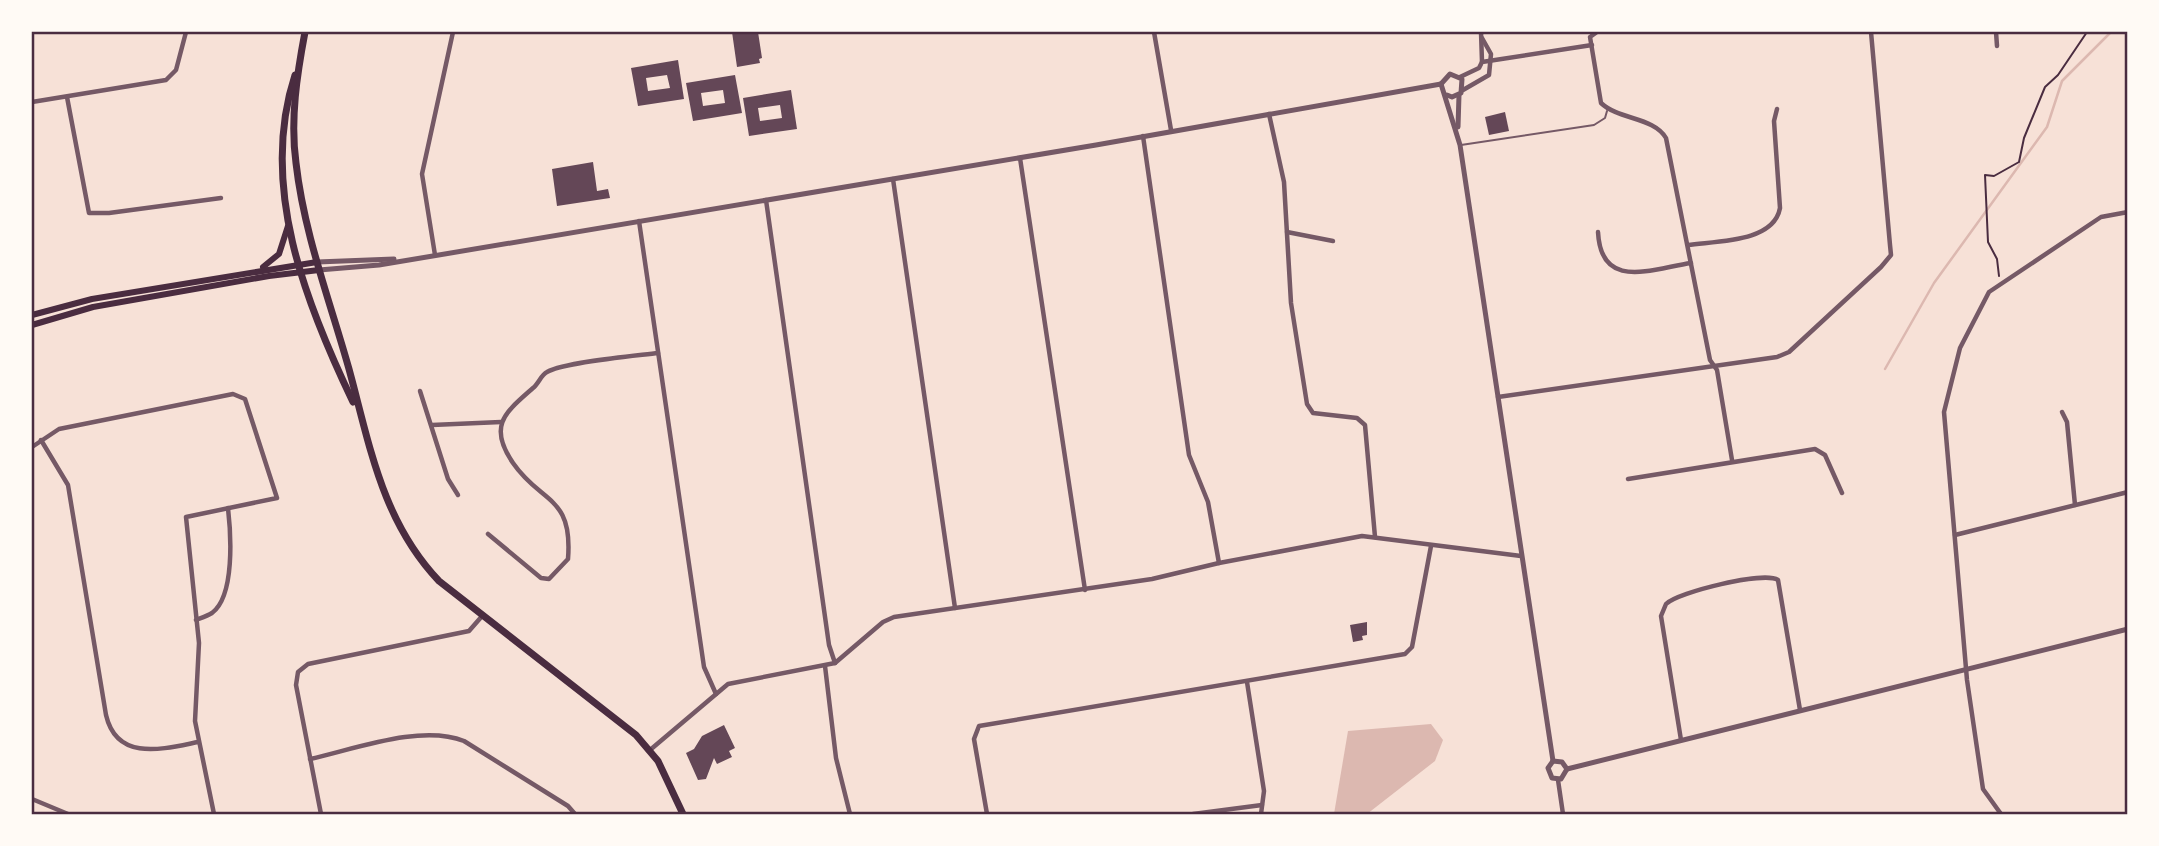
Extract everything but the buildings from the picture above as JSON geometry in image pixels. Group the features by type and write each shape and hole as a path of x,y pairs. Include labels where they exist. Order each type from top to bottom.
{"highway":[{"path":"305,32 299,64 285,107 281,150 288,226 299,267 359,416 386,501 408,544 439,581 615,715 650,750 674,790 683,814"},
{"path":"299,64 295,162 318,266 349,370 359,416"}],"main road":[{"path":"258,270 279,254 288,226"},
{"path":"32,315 83,301 258,270 318,266"},
{"path":"32,325 93,307 299,267"}],"street":[{"path":"32,102 166,80 176,70 186,32"},
{"path":"435,255 422,174 453,32"},
{"path":"1154,32 1171,130"},
{"path":"1597,32 1590,37 1601,103 1608,109 1656,128 1665,135 1710,360 1717,370 1732,460"},
{"path":"1498,397 1777,357 1789,352 1891,255 1871,32"},
{"path":"1996,32 1997,46"},
{"path":"318,266 379,265 1020,158 1441,84 1450,74 1460,76 1479,68 1482,62 1482,35"},
{"path":"1447,95 1461,92 1489,75 1491,61 1482,35"},
{"path":"1482,62 1592,46"},
{"path":"1457,130 1460,76"},
{"path":"1441,84 1447,95 1460,145 1553,761 1548,768 1548,774 1558,780 1564,778 1567,769"},
{"path":"67,97 89,213 221,198"},
{"path":"1688,245 1756,234 1778,215 1774,121 1777,109"},
{"path":"1269,113 1283,180 1291,303 1307,407 1316,414 1357,418 1365,425 1375,537"},
{"path":"1143,136 1189,455 1208,502 1219,563"},
{"path":"1020,158 1085,590"},
{"path":"893,179 955,608"},
{"path":"766,200 830,645 835,663"},
{"path":"2001,814 1983,789 1966,669 1944,412 1960,348 1989,292 2101,217 2127,212"},
{"path":"639,220 704,667 716,694"},
{"path":"1287,232 1333,241"},
{"path":"1598,232 1602,257 1618,271 1630,272 1691,263"},
{"path":"488,534 543,579 552,578 568,559 569,535 564,517 551,498 523,476 510,460 502,440 501,422 508,411 548,371 658,353"},
{"path":"420,391 448,479 457,495"},
{"path":"32,447 58,429 239,394 246,401 277,498 186,517 199,647 195,718 214,814"},
{"path":"2062,412 2067,422 2076,505"},
{"path":"432,425 501,422"},
{"path":"41,440 63,473 69,491 106,715 111,731 121,743 142,750 198,742"},
{"path":"1628,478 1732,460 1818,450 1827,458 1842,493"},
{"path":"1955,535 2127,492"},
{"path":"196,620 211,613 223,594 231,545 228,509"},
{"path":"650,750 716,694 736,682 835,663 890,618 1152,579 1219,563 1362,537 1521,556"},
{"path":"987,814 974,739 976,729 985,723 1405,654 1412,647 1431,546"},
{"path":"1681,740 1661,617 1662,610 1670,599 1693,592 1762,576 1777,580 1800,710"},
{"path":"321,814 295,682 302,668 469,631 483,615"},
{"path":"1567,769 2127,629"},
{"path":"825,666 836,758 850,814"},
{"path":"1247,682 1264,791 1261,814"},
{"path":"310,759 414,736 445,735 464,741 568,806 575,814"},
{"path":"1553,761 1562,762 1567,769"},
{"path":"1558,780 1563,814"},
{"path":"32,799 68,814"},
{"path":"1193,814 1262,805"}],"lane":[{"path":"1460,145 1594,125 1605,117 1608,109"}],"path":[{"path":"2001,282 1997,259 1987,242 1985,175 1994,176 2019,162 2024,138 2045,88 2058,75 2087,32"}],"shaded area":[{"path":"1431,724 1443,740 1435,761 1367,814 1334,814 1348,731"}],"waterway":[{"path":"1885,369 1934,283 2047,127 2062,81 2111,32"}]}
